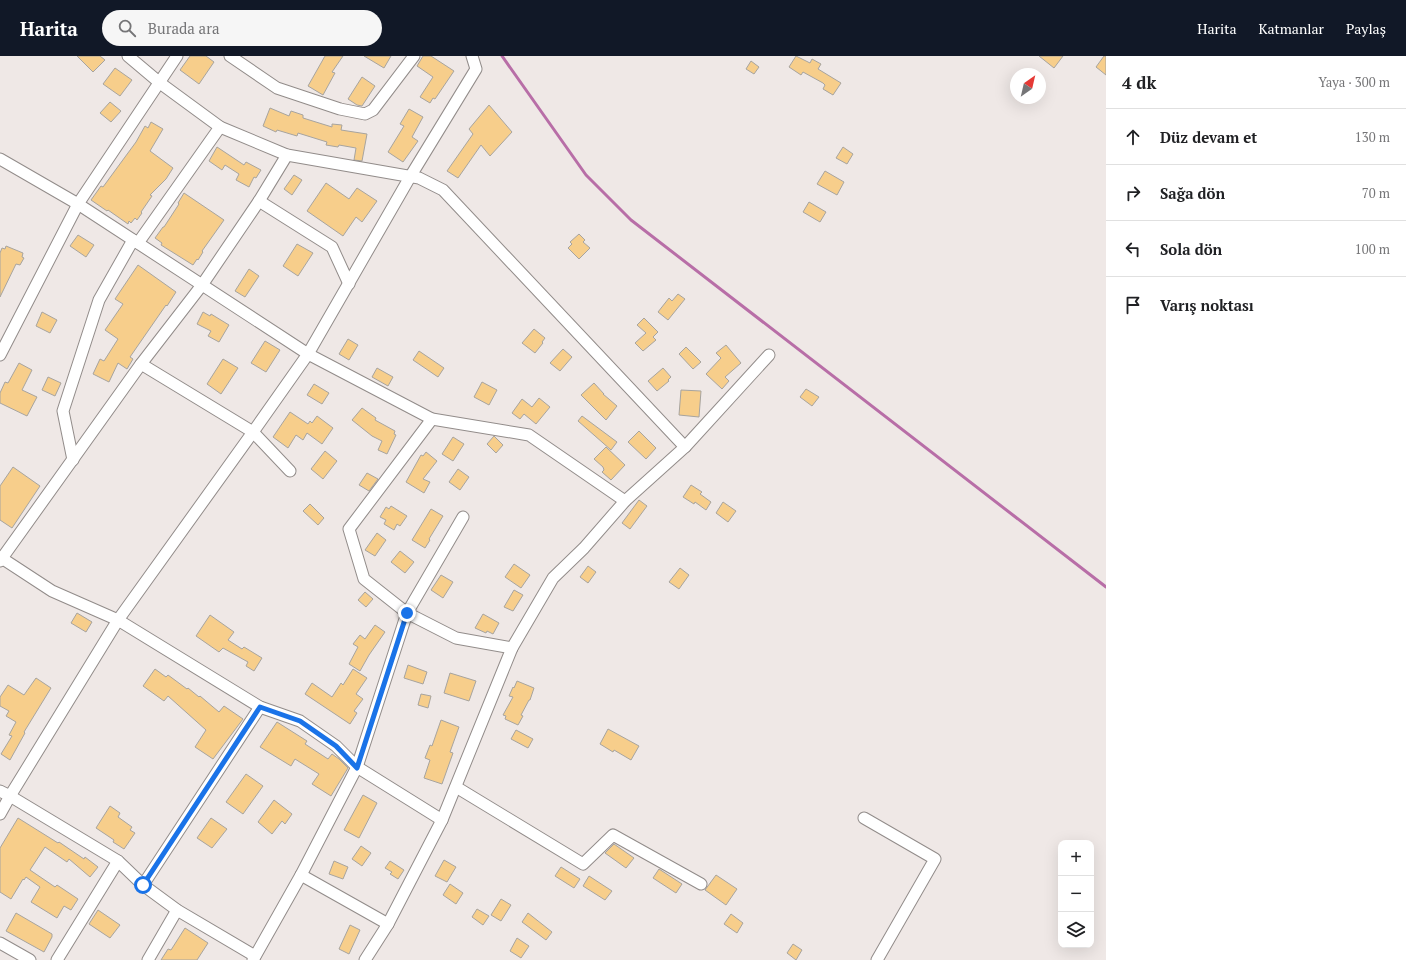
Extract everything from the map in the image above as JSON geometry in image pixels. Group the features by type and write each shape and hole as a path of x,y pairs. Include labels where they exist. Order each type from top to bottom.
{"street":[{"path":"128,56 160,83 220,127 287,154 419,178 442,190 685,447"},
{"path":"0,355 78,204 177,56"},
{"path":"230,56 277,88 340,109 365,114 373,110 414,56"},
{"path":"0,814 5,794 118,620 254,432 308,354 410,177 476,69 472,56"},
{"path":"73,460 63,411 99,300 135,241 220,127"},
{"path":"287,154 259,201 202,284 141,364 1,559 52,591 118,620 260,707 300,721 336,746 357,768 442,820"},
{"path":"0,159 78,204 308,354 432,419 529,435 625,501"},
{"path":"259,201 332,247 349,284"},
{"path":"366,960 388,924 442,820 512,648 553,578 584,548 625,501 685,447 769,355"},
{"path":"141,364 254,432 290,471"},
{"path":"432,419 349,529 364,580 407,613 456,638 512,648"},
{"path":"5,794 118,861 143,885 176,910 254,958 301,876 357,768 407,613 463,517"},
{"path":"143,885 260,707"},
{"path":"456,787 583,864 613,835 702,884"},
{"path":"864,818 935,859 878,960"},
{"path":"57,960 118,861"},
{"path":"301,876 388,924"},
{"path":"148,960 176,910"},
{"path":"0,943 30,960"}],"building":[{"path":"77,56 100,56 105,60 93,72"},
{"path":"190,56 206,56 214,62 199,84 180,70"},
{"path":"325,56 343,56 332,72 335,73 323,95 308,86"},
{"path":"364,56 391,56 384,68"},
{"path":"423,56 431,56 454,71 435,99 433,98 430,103 420,97 433,77 417,66"},
{"path":"796,56 810,63 812,59 821,64 818,69 841,83 833,95 823,89 825,85 823,83 803,72 801,75 789,67"},
{"path":"1039,56 1063,56 1054,68"},
{"path":"1104,56 1106,56 1106,75 1096,67"},
{"path":"751,61 759,67 754,74 746,69"},
{"path":"115,68 132,80 120,96 103,84"},
{"path":"362,77 375,86 362,106 357,105 348,99"},
{"path":"110,102 121,111 111,122 100,113"},
{"path":"489,105 512,132 490,156 481,145 458,178 447,171 473,134 469,129"},
{"path":"270,108 289,116 291,111 303,115 303,118 332,127 332,124 342,125 341,130 367,134 362,161 354,160 356,148 339,145 338,147 326,145 327,142 298,133 297,136 277,130 276,132 263,126"},
{"path":"409,109 423,117 412,137 418,141 403,162 388,152 404,126 400,124"},
{"path":"151,122 163,129 150,151 173,168 166,179 150,195 152,196 137,220 135,218 131,223 129,221 128,224 91,200 101,186 103,187 136,142 145,126 148,128"},
{"path":"217,147 244,165 246,162 261,170 256,178 254,177 249,187 236,180 239,174 225,165 222,170 209,161"},
{"path":"843,147 853,154 847,164 836,158"},
{"path":"825,171 844,182 837,195 817,184"},
{"path":"294,175 302,180 292,195 284,189"},
{"path":"326,183 349,199 357,188 377,201 362,222 356,217 343,236 307,211"},
{"path":"184,193 224,220 202,251 203,252 198,260 197,259 193,265 161,245 162,243 155,238 179,204 178,203"},
{"path":"809,202 826,212 820,222 803,212"},
{"path":"579,234 585,240 583,242 590,248 579,259 568,248 572,244 570,242"},
{"path":"78,235 94,245 86,257 70,246"},
{"path":"297,244 313,253 298,276 283,266"},
{"path":"6,246 23,253 22,257 24,258 20,265 16,264 0,297 0,253 2,248 5,249"},
{"path":"138,265 176,292 130,357 133,359 127,369 118,363 109,382 93,374 100,359 104,361 118,339 105,330 123,304 115,299"},
{"path":"249,269 259,276 245,297 235,291"},
{"path":"678,294 685,299 668,320 658,312 669,298 672,301"},
{"path":"42,312 57,320 50,333 36,326"},
{"path":"203,312 210,316 211,314 229,325 219,342 208,336 211,331 197,324"},
{"path":"644,318 658,332 653,337 656,340 643,351 635,343 646,333 637,325"},
{"path":"534,329 545,338 535,353 522,343"},
{"path":"348,339 358,345 349,360 339,354"},
{"path":"265,341 280,350 266,372 251,363"},
{"path":"726,345 741,363 725,377 729,381 722,389 706,374 721,358 716,353"},
{"path":"686,347 701,362 693,369 679,354"},
{"path":"563,349 572,357 560,371 550,363"},
{"path":"419,351 444,368 438,377 413,360"},
{"path":"223,359 238,368 221,394 207,384"},
{"path":"19,363 32,370 22,390 37,397 27,416 0,403 0,393 5,382 8,383"},
{"path":"377,368 393,377 388,386 372,377"},
{"path":"663,368 671,377 668,380 669,381 657,391 648,381"},
{"path":"48,377 61,383 55,396 42,390"},
{"path":"482,382 497,390 489,405 474,397"},
{"path":"594,383 603,394 617,406 606,420 581,395"},
{"path":"314,384 329,393 322,404 307,395"},
{"path":"806,389 819,397 812,406 800,397"},
{"path":"681,390 701,391 699,417 679,415"},
{"path":"539,398 550,407 536,424 524,414 520,419 512,413 522,399 532,407"},
{"path":"362,408 376,418 375,420 395,431 394,434 396,435 387,454 378,450 382,441 372,436 352,420"},
{"path":"290,412 308,424 310,421 312,423 317,416 333,428 322,444 307,433 303,440 296,435 288,448 273,437"},
{"path":"582,416 617,442 611,450 578,421"},
{"path":"639,431 656,448 646,459 628,442"},
{"path":"494,436 503,445 496,453 487,444"},
{"path":"453,437 464,444 453,461 442,454"},
{"path":"606,447 625,465 611,480 602,472 604,470 603,467 594,459"},
{"path":"325,451 337,461 323,479 311,469"},
{"path":"426,452 437,461 423,479 430,482 424,493 406,482 421,455 423,456"},
{"path":"13,467 40,486 12,528 0,520 0,486"},
{"path":"458,469 469,477 460,490 449,482"},
{"path":"367,473 378,479 369,491 359,485"},
{"path":"691,485 702,492 700,494 711,502 706,510 695,502 694,504 683,497"},
{"path":"639,500 647,506 630,529 622,523"},
{"path":"723,502 736,511 728,522 716,513"},
{"path":"310,504 324,518 318,525 303,511"},
{"path":"391,506 407,516 400,526 397,524 394,530 384,524 386,520 380,517 386,507 389,509"},
{"path":"431,509 443,516 425,548 412,540"},
{"path":"377,533 386,540 375,556 365,550"},
{"path":"400,551 414,562 405,573 391,562"},
{"path":"514,564 530,575 521,588 505,577"},
{"path":"588,566 596,572 588,583 580,577"},
{"path":"680,568 689,575 679,589 669,582"},
{"path":"441,575 453,582 443,598 431,590"},
{"path":"514,590 523,595 513,611 504,607"},
{"path":"365,592 373,599 366,607 358,600"},
{"path":"77,613 92,622 86,632 71,623"},
{"path":"483,614 499,623 493,634 487,631 486,633 475,628"},
{"path":"210,615 234,632 228,640 242,649 244,647 262,658 254,671 246,666 248,662 223,648 219,652 196,636"},
{"path":"375,625 385,632 360,671 349,664 358,647 353,644 360,635 365,639"},
{"path":"408,665 427,672 423,684 404,678"},
{"path":"155,669 166,677 168,675 199,697 200,696 219,712 224,706 243,719 213,759 195,747 206,730 168,696 164,701 143,686"},
{"path":"353,669 367,678 356,694 363,699 354,711 357,713 350,724 305,694 312,683 332,697 341,683 343,685"},
{"path":"450,673 476,681 469,701 444,693"},
{"path":"36,678 51,688 24,732 25,733 10,760 1,754 12,736 9,735 16,722 6,716 9,711 0,706 0,697 8,685 24,695"},
{"path":"517,681 534,688 530,700 521,715 523,716 518,725 505,719 506,716 503,715 513,697 509,696"},
{"path":"421,694 431,696 428,708 418,705"},
{"path":"441,720 459,727 450,752 453,753 442,784 424,778 430,760 425,758 430,745 432,746"},
{"path":"277,722 307,741 305,744 328,759 332,754 348,768 331,796 312,784 319,774 295,759 291,766 260,747"},
{"path":"608,729 639,746 631,760 600,744"},
{"path":"516,730 533,739 528,748 511,739"},
{"path":"246,774 263,786 243,814 226,802"},
{"path":"363,795 377,803 359,838 344,830"},
{"path":"274,800 292,814 285,824 282,821 272,834 258,822"},
{"path":"110,806 120,813 118,817 132,827 130,830 135,833 124,849 96,828"},
{"path":"18,818 58,843 59,842 84,859 85,857 98,867 90,877 69,859 67,862 45,847 30,870 55,887 57,885 78,899 71,910 64,906 57,918 31,902 40,887 26,877 24,880 23,879 11,899 0,892 0,848"},
{"path":"211,818 227,829 212,848 197,838"},
{"path":"614,844 634,858 626,868 605,853"},
{"path":"361,846 371,853 362,866 352,859"},
{"path":"444,860 456,867 447,882 435,876"},
{"path":"334,861 348,867 343,879 329,874"},
{"path":"390,861 404,870 398,879 390,874 392,872 385,868"},
{"path":"561,867 580,879 574,888 555,876"},
{"path":"659,869 682,884 676,893 653,878"},
{"path":"716,875 737,889 726,905 705,890"},
{"path":"589,876 612,891 605,900 583,886"},
{"path":"450,884 463,893 456,904 443,895"},
{"path":"501,899 511,905 501,921 491,915"},
{"path":"477,909 489,916 483,925 472,917"},
{"path":"98,910 120,925 110,938 89,924"},
{"path":"16,913 52,934 52,937 44,952 6,931"},
{"path":"528,913 552,932 546,940 522,922"},
{"path":"731,914 743,923 737,933 724,924"},
{"path":"350,925 360,930 349,954 339,949"},
{"path":"185,928 208,943 197,960 161,960 168,949 171,950"},
{"path":"517,938 529,946 521,958 510,951"},
{"path":"793,944 802,950 796,960 787,953"}],"waterway":[{"path":"502,56 586,175 631,220 1106,587"}],"route":[{"path":"143,885 260,707 300,721 336,746 357,768 407,613"}]}
